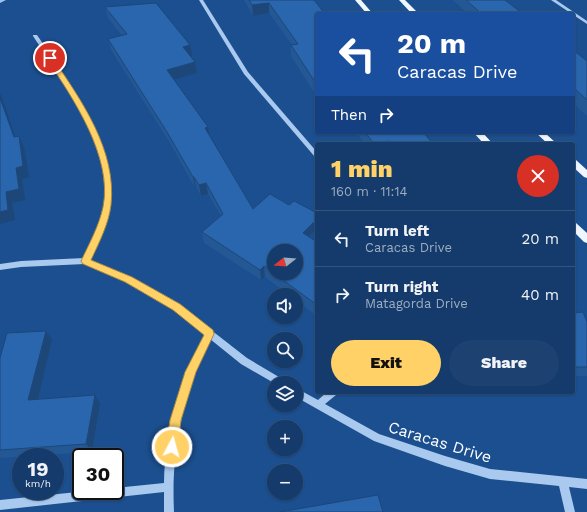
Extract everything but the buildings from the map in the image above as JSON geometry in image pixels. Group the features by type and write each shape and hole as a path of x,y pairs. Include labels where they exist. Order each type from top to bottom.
{"main road":[{"path":"358,0 368,12"},
{"path":"402,0 414,12"},
{"path":"479,134 487,142"},
{"path":"541,134 550,142"},
{"path":"575,164 587,175"},
{"path":"575,227 587,239"}],"street":[{"path":"201,0 246,73 315,154"},
{"path":"553,0 571,12"},
{"path":"575,15 587,23"},
{"path":"35,36 72,91 94,134 102,155 108,180 107,206 99,231 86,261"},
{"path":"0,267 21,264 86,261 128,280 176,307 244,361 269,376"},
{"path":"169,512 169,488 175,420 191,372 209,334"},
{"path":"318,405 331,394"},
{"name":"Caracas Drive","path":"303,396 377,438 445,461 490,474 587,484"},
{"path":"563,482 570,512"},
{"path":"0,505 169,488"}],"waterway":[{"path":"0,2 4,0"}],"route":[{"path":"50,58 72,91 94,134 102,155 108,180 107,206 99,231 86,261 128,280 176,307 209,334 191,372 175,420 172,447"}]}
